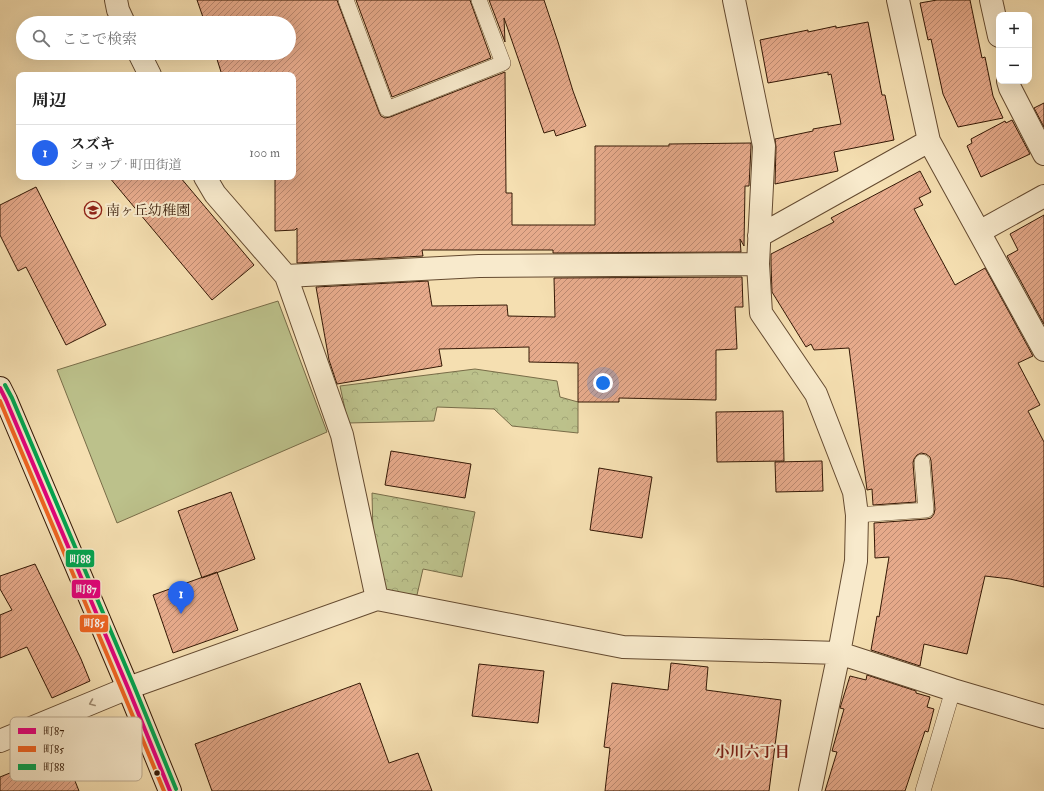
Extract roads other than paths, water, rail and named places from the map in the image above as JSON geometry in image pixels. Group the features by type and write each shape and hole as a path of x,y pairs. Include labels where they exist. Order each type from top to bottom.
{"street":[{"path":"116,0 121,16"},
{"path":"734,0 764,146 758,264 761,313 816,394 854,492 857,515 856,561 839,653 810,791"},
{"path":"898,0 929,141 1044,350"},
{"path":"991,0 996,22"},
{"path":"142,60 148,72"},
{"path":"1009,84 1044,154"},
{"path":"759,236 929,141"},
{"path":"207,180 216,194 286,276 342,435 377,599"},
{"path":"979,232 1044,196"},
{"path":"286,276 479,266 758,264"},
{"path":"0,388 10,407 140,717"},
{"path":"58,717 128,688 377,599 623,647 839,653 952,690 1044,717"},
{"path":"142,722 170,791"},
{"path":"0,741 10,737"}],"lane":[{"path":"346,0 387,109 503,64 479,0"},
{"path":"857,515 926,510 922,462"},
{"path":"922,791 952,690"}],"place":[{"name":"南ヶ丘幼稚園","path":"93,210"},
{"name":"スズキ","path":"181,614"}],"district":[{"name":"小川六丁目","path":"752,752"}]}
